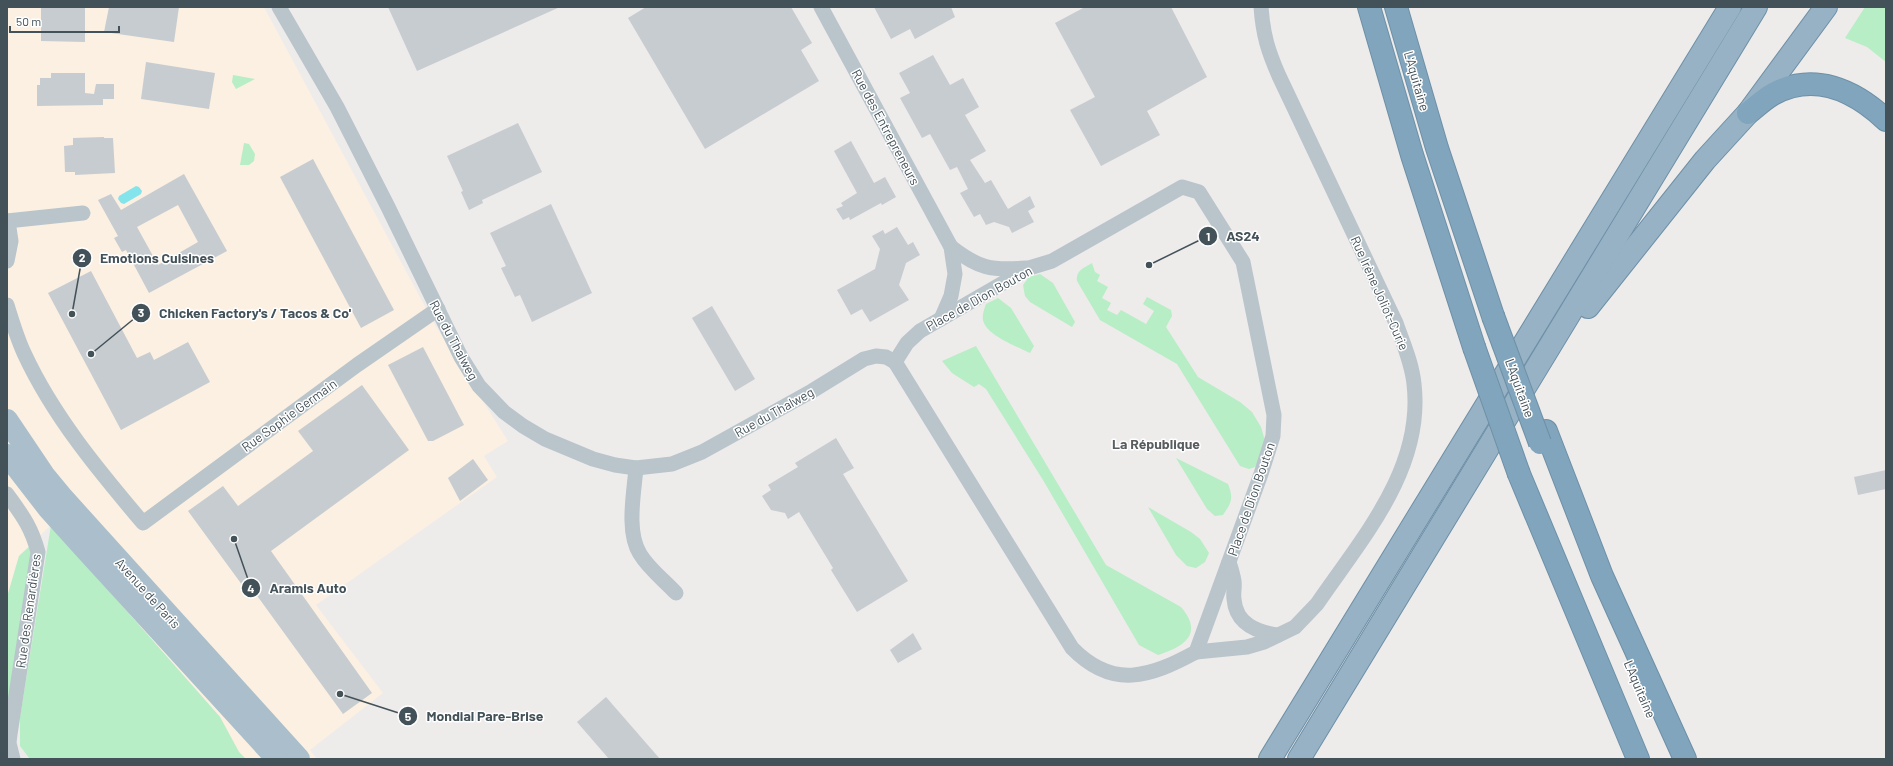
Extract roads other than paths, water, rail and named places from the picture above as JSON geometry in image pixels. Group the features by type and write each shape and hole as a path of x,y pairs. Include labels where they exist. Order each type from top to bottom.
{"highway":[{"name":"L'Aquitaine","path":"1369,7 1412,156 1474,347 1519,474 1638,759"},
{"name":"L'Aquitaine","path":"1396,7 1437,148 1466,230 1543,437 1594,580 1670,759"},
{"path":"1270,759 1730,7"},
{"path":"1299,759 1756,7"},
{"path":"1414,572 1454,522 1557,354 1588,307 1705,160 1748,113 1826,7"},
{"path":"1748,113 1772,95 1790,87 1806,84 1825,84 1859,98 1886,120"},
{"path":"1543,437 1602,576 1686,759"},
{"path":"1313,759 1373,659 1401,592"},
{"path":"1259,759 1299,696 1346,635"}],"main road":[{"name":"Avenue de Paris","path":"7,420 44,475 58,492 299,759"},
{"name":"Avenue de Paris","path":"7,455 48,508 277,759"}],"street":[{"name":"Rue du Thalweg","path":"279,7 337,107 461,357 479,386 504,412 523,426 545,439 593,459 636,468 672,464 702,452 812,391 864,359 876,356 886,357 895,362"},
{"name":"Rue des Entrepreneurs","path":"821,7 951,247"},
{"name":"Rue Irène Joliot-Curie","path":"1196,652 1247,647 1264,642 1295,627 1317,604 1390,494 1403,468 1411,440 1415,410 1414,384 1409,358 1398,330 1276,70 1262,29 1261,7"},
{"name":"Place de Dion Bouton","path":"895,362 907,343 920,331 1030,268 1052,261 1182,187 1199,192 1242,262 1274,415 1273,436 1261,474 1196,652"},
{"path":"7,261 11,241 8,221 83,213"},
{"path":"951,247 964,257 986,268 1004,270 1030,268"},
{"path":"941,319 952,296 955,274 951,247"},
{"name":"Rue Sophie Germain","path":"7,305 24,354 52,403 84,451 143,523 352,369 438,309"},
{"path":"895,362 1072,648 1084,660 1102,670 1120,675 1138,675 1158,670 1196,652"},
{"path":"636,468 632,517 634,536 639,553 654,571 676,592"},
{"name":"Rue des Renardières","path":"7,494 25,518 33,533 38,552 10,734 13,759"},
{"path":"1229,562 1235,582 1233,597 1237,614 1252,628 1263,633 1278,635"}],"water":[{"path":"136,186 142,191 141,194 124,204 121,203 118,199 119,196"}],"place":[{"name":"AS24","path":"1149,265"},
{"name":"Emotions Cuisines","path":"72,314"},
{"name":"Chicken Factory's / Tacos & Co'","path":"91,354"},
{"name":"Aramis Auto","path":"234,539"},
{"name":"Mondial Pare-Brise","path":"340,694"}],"district":[{"name":"La République","path":"1156,444"}]}
